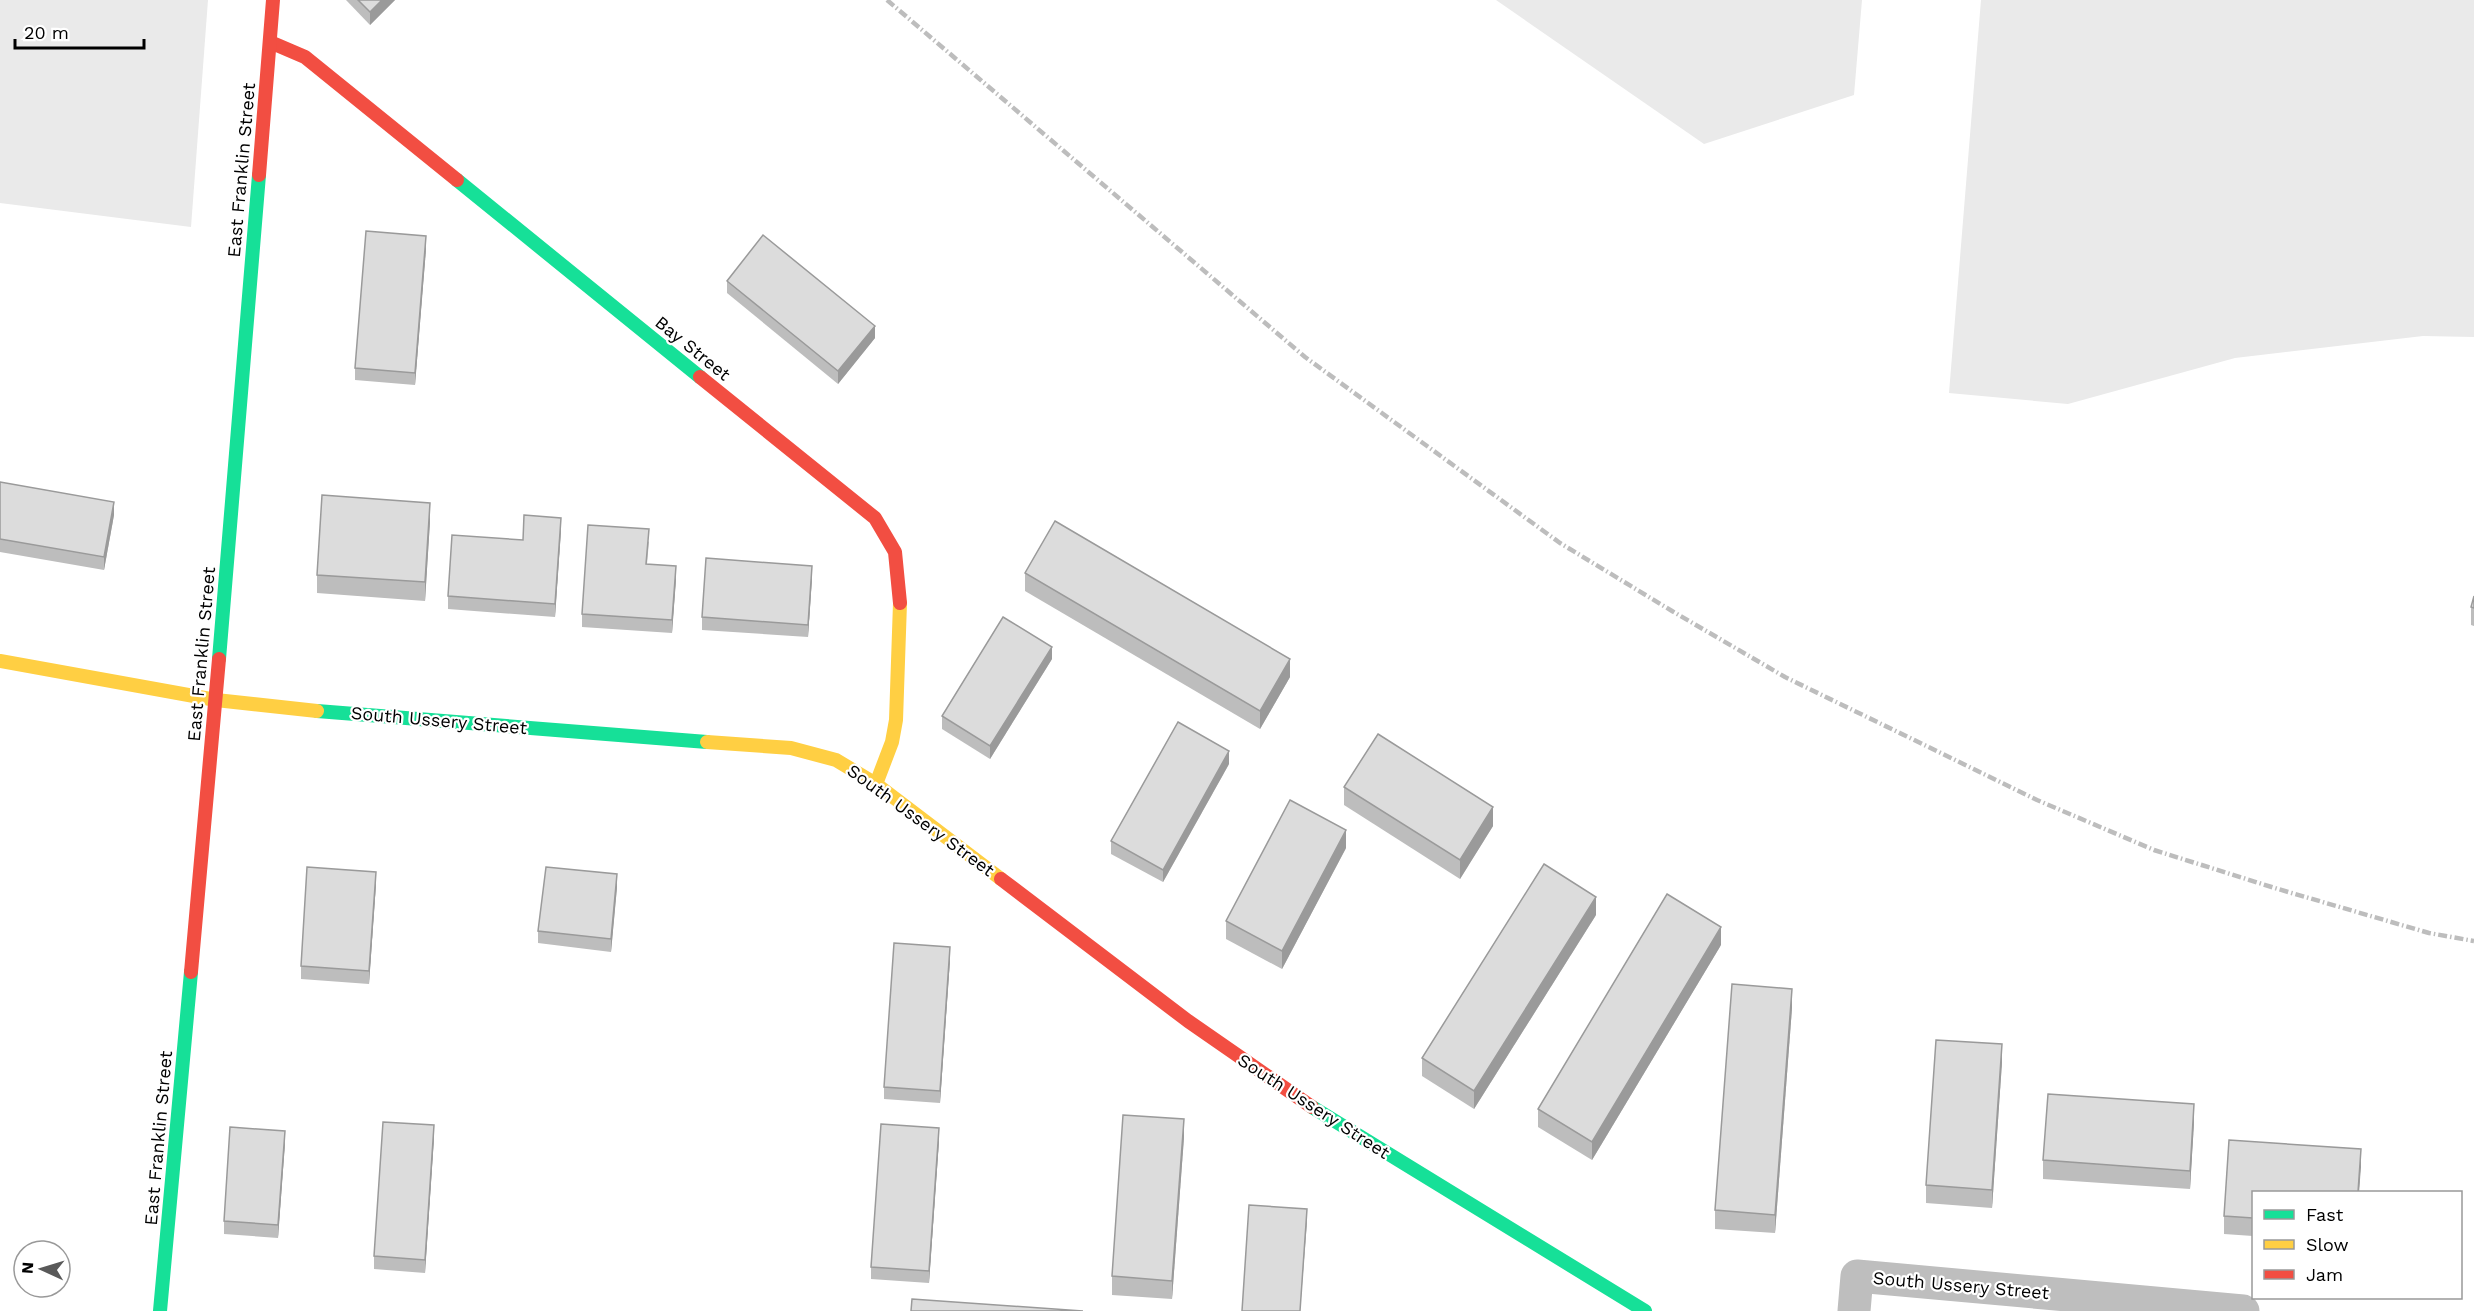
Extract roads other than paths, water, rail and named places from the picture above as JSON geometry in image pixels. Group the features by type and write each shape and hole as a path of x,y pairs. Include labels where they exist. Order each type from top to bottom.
{"street":[{"name":"East Franklin Street","path":"160,1311 216,700 273,0"},
{"name":"Bay Street","path":"270,42 305,57 875,518 895,552 900,591 896,720 892,742 876,784"},
{"name":"South Ussery Street","path":"0,661 216,700 300,710 791,748 836,760 876,784 1188,1021 1294,1096 1645,1311"},
{"name":"South Ussery Street","path":"1854,1311 1857,1276 2242,1311"}],"railway":[{"path":"887,0 1305,357 1560,543 1672,611 1785,677 2037,800 2154,850 2429,933 2474,941"}]}
